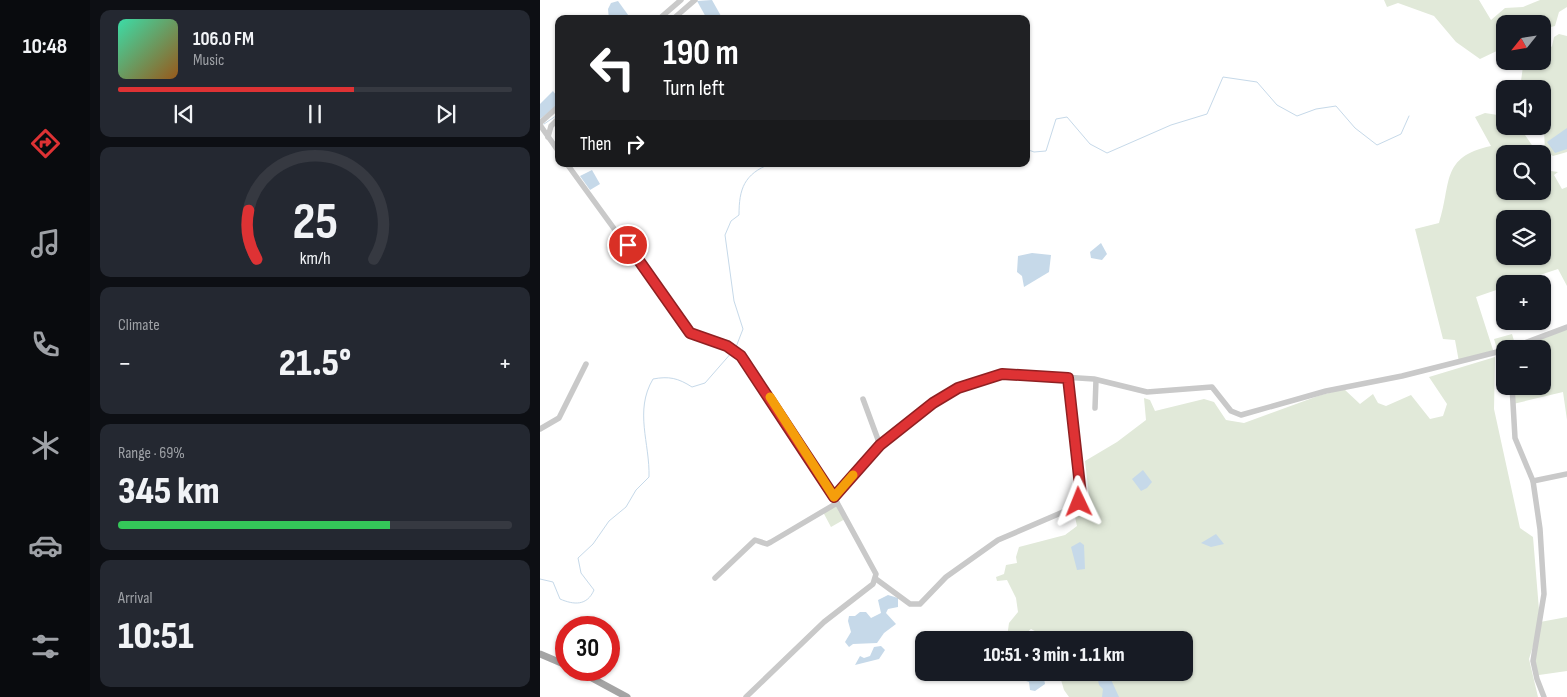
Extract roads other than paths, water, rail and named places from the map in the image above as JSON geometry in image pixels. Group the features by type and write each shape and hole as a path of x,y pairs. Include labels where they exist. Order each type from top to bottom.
{"main road":[{"path":"540,654 555,660"},
{"path":"597,681 626,697"}],"street":[{"path":"664,15 681,0"},
{"path":"678,15 695,0"},
{"path":"555,110 540,124 555,147"},
{"path":"548,137 551,126 555,122"},
{"path":"569,167 690,333 727,346 741,356 834,497 876,574 873,584 824,622 746,697"},
{"path":"1533,340 1567,327"},
{"path":"834,497 880,445 933,403 958,388 1002,374 1096,380 1146,392 1212,387 1231,411 1241,415 1326,391 1402,376 1496,352"},
{"path":"540,429 559,418 586,364"},
{"path":"876,579 910,604 920,604 946,577 980,555 998,540 1077,506 1081,495 1068,378"},
{"path":"1095,408 1096,380"},
{"path":"1513,395 1516,438 1533,481 1540,529 1544,594 1534,660 1537,679 1544,697"},
{"path":"863,399 880,445"},
{"path":"1533,481 1567,474"},
{"path":"715,578 755,540 767,544 837,503"}],"water":[{"path":"712,0 720,15 705,15 697,1"},
{"path":"618,1 628,15 609,15 608,9 611,3"},
{"path":"553,91 555,94 555,107 540,119 540,104"},
{"path":"1567,128 1567,149 1555,153 1547,142"},
{"path":"592,170 600,184 590,190 580,176"},
{"path":"1101,243 1107,254 1102,260 1091,258 1090,252"},
{"path":"1032,253 1051,255 1049,272 1024,287 1022,276 1017,272 1018,256"},
{"path":"1143,470 1152,482 1141,491 1132,479"},
{"path":"1216,534 1224,544 1211,547 1201,543"},
{"path":"1080,542 1084,545 1085,569 1077,570 1071,547"},
{"path":"888,595 898,598 898,607 888,609 886,613 896,624 884,633 877,643 853,644 849,647 845,642 851,632 848,621 849,616 866,612 871,618 881,613 878,600"},
{"path":"881,646 885,650 879,659 855,665 860,656 864,658 870,656 874,647"},
{"path":"1026,681 1044,681 1045,684 1035,691 1030,690 1029,682"},
{"path":"1098,681 1112,681 1119,697 1102,697 1103,689"}],"waterway":[{"path":"1030,150 1046,151 1056,119 1067,117 1090,144 1107,153 1171,125 1207,114 1223,77 1257,82 1277,105 1297,116 1316,109 1336,106 1355,128 1377,145 1401,134 1409,116"},
{"path":"544,124 555,117"},
{"path":"736,347 743,329 734,301 725,235 731,221 739,215 740,197 745,183 754,173 763,167"},
{"path":"540,579 553,582 560,599 575,603 588,599 594,590 581,573 578,558 593,544 609,521 626,507 636,490 649,477 644,415 647,391 653,379 673,378 692,387 705,383 733,351"}]}
